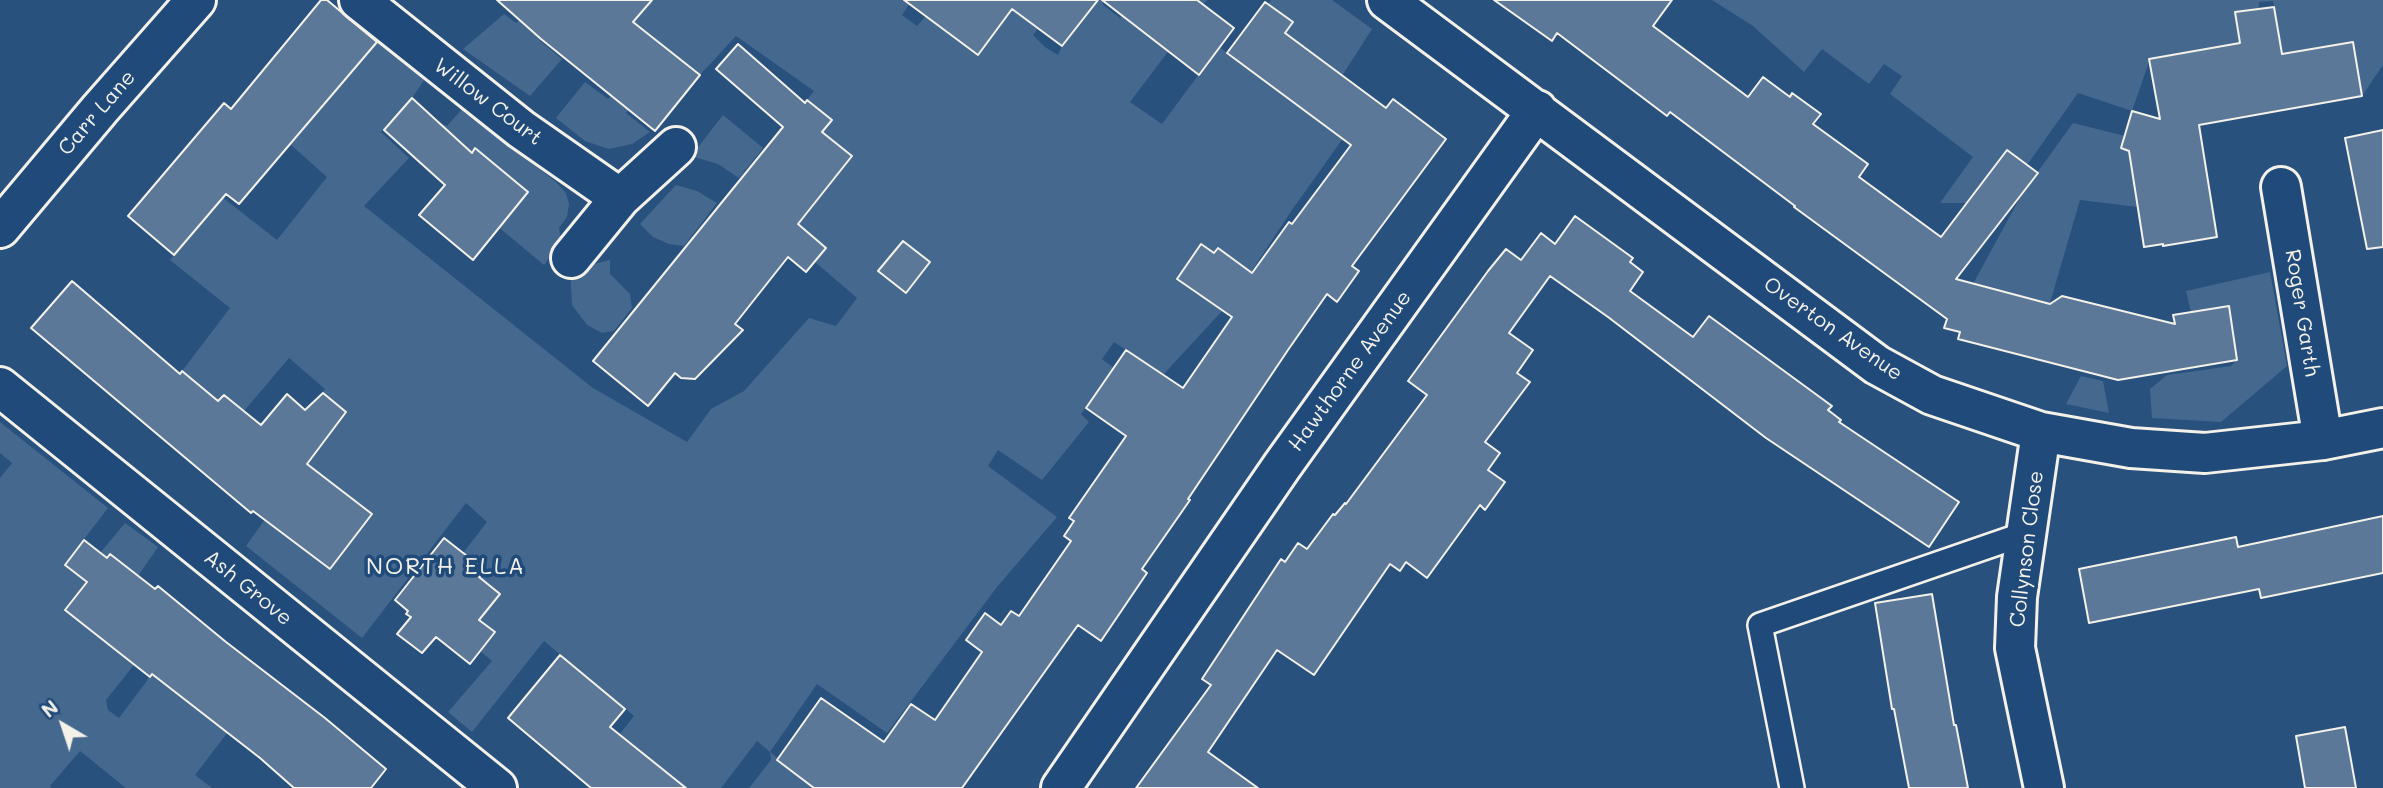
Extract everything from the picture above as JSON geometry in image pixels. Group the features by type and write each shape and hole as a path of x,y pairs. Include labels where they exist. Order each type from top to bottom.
{"street":[{"name":"Carr Lane","path":"0,228 196,0"},
{"name":"Willow Court","path":"359,0 521,129 620,198"},
{"path":"1387,0 1537,110"},
{"name":"Overton Avenue","path":"1537,110 1877,365 1932,395 2041,432 2131,447 2205,453 2323,440 2383,428"},
{"name":"Hawthorne Avenue","path":"1061,788 1282,466 1537,110"},
{"path":"570,258 620,198 676,147"},
{"name":"Roger Garth","path":"2281,187 2323,440"},
{"name":"Ash Grove","path":"0,387 497,788"},
{"name":"Collynson Close","path":"2041,432 2017,597 2015,648 2044,788"}],"lane":[{"path":"1792,788 1760,625 2027,533"}],"shaded area":[{"path":"652,0 912,0 902,15 917,26 926,16 978,54 1019,0 1060,0 1033,35 1058,55 1098,0 1102,0 1103,5 1120,18 1134,0 1207,0 1130,102 1162,124 1219,47 1305,110 1336,71 1285,33 1293,22 1268,4 1271,0 1332,0 1372,29 1342,76 1371,99 1251,272 1218,248 1214,253 1201,245 1178,279 1222,311 1163,375 1114,342 1102,359 1114,368 1081,414 1089,422 1042,480 998,450 988,466 1057,517 997,587 887,733 817,684 770,752 757,741 721,788 686,788 619,735 634,716 544,641 472,732 448,712 492,661 480,651 495,632 479,620 500,594 479,577 484,571 463,553 487,522 466,503 362,638 246,546 278,501 313,529 300,547 330,569 372,514 278,444 325,389 289,358 244,411 225,395 218,401 182,371 230,308 170,260 222,197 277,240 327,177 291,145 377,42 424,80 412,98 381,132 409,158 364,206 593,388 687,442 711,409 744,391 809,318 836,326 857,298 815,262 826,248 801,226 796,225 852,156 822,132 831,120 807,100 814,91 736,36 699,76 631,21 636,19"},
{"path":"1712,0 2383,0 2383,65 2362,96 2353,42 2277,55 2280,47 2273,1 2259,2 2259,8 2235,13 2241,46 2150,59 2132,111 2078,93 2027,165 1967,203 1940,203 1973,157 1890,94 1902,76 1884,64 1869,84 1822,49 1804,72 1753,26"},
{"path":"504,14 516,23 525,16 541,28 540,41 562,59 530,96 463,49"},
{"path":"585,82 608,99 614,93 632,106 626,113 650,132 632,144 609,149 585,141 556,118"},
{"path":"462,109 556,182 566,193 569,204 567,217 559,228 561,241 544,265 490,220 511,213 528,192 476,149 446,183 412,155 440,124 447,126"},
{"path":"723,115 763,148 739,178 718,164 691,156"},
{"path":"2073,123 2125,136 2121,148 2129,151 2133,176 2141,176 2146,208 2080,200 2050,303 1973,284 2023,192"},
{"path":"676,185 697,191 717,203 684,246 669,244 653,237 640,224"},
{"path":"610,260 610,274 630,294 632,308 614,331 602,333 587,325 572,305 570,270"},
{"path":"2270,272 2287,366 2221,422 2152,418 2150,389 2167,375 2231,366 2237,360 2229,306 2191,312 2186,291"},
{"path":"2081,376 2103,381 2109,413 2066,404"},
{"path":"0,422 108,508 65,564 80,577 125,523 158,547 138,576 128,660 134,665 106,700 108,710 119,718 146,682 160,657 183,698 212,721 237,720 195,775 212,788 126,788 80,751 51,788 0,788 0,478 12,463 0,453"},
{"path":"770,752 814,788 749,788 771,760"}],"building":[{"path":"321,0 327,0 377,42 239,204 226,194 174,255 128,216 224,103 231,109"},
{"path":"497,0 652,0 633,22 700,75 655,131"},
{"path":"904,0 1098,0 1062,46 1012,9 978,55"},
{"path":"1102,0 1197,0 1234,28 1199,75"},
{"path":"1494,0 1672,0 1653,26 1748,97 1763,77 1790,97 1792,93 1821,114 1813,124 1868,164 1859,177 1941,237 2007,150 2038,173 1956,279 2050,304 2062,296 2175,324 2173,315 2229,306 2237,360 2118,380 1958,339 1960,332 1944,328 1947,319 1670,112 1667,116 1557,33 1552,41"},
{"path":"1265,2 1293,22 1285,33 1386,108 1393,99 1446,139 1352,266 1359,271 1337,302 1327,294 1288,350 1142,569 1147,573 1101,641 1078,625 962,788 814,788 777,760 821,698 884,742 911,704 935,720 982,652 966,640 985,613 1001,625 1011,611 1019,616 1071,541 1064,536 1074,521 1069,518 1126,436 1086,408 1126,350 1183,388 1232,317 1177,279 1201,244 1214,253 1218,248 1252,273 1351,145 1227,53"},
{"path":"2274,7 2282,54 2353,42 2362,96 2199,125 2217,237 2144,247 2129,151 2121,148 2132,111 2160,119 2149,59 2240,43 2235,12"},
{"path":"738,44 805,103 807,100 832,120 822,132 852,156 798,224 826,248 806,272 788,257 735,324 743,330 695,379 681,378 675,373 648,406 593,361 783,127 716,69"},
{"path":"412,98 472,153 475,148 528,192 473,260 419,215 445,185 384,130"},
{"path":"2383,130 2383,247 2367,249 2345,138"},
{"path":"1575,216 1633,258 1630,262 1643,272 1630,291 1693,337 1709,316 1832,406 1828,410 1841,420 1839,422 1959,502 1929,547 1766,438 1550,276 1509,333 1533,350 1517,373 1530,382 1485,442 1500,453 1488,470 1505,482 1485,510 1480,505 1427,578 1406,562 1400,571 1390,564 1314,675 1277,650 1208,752 1258,788 1136,788 1211,685 1202,679 1281,559 1285,562 1298,543 1307,549 1333,514 1346,504 1427,395 1408,381 1488,271 1506,249 1521,260 1541,233 1555,244"},
{"path":"903,241 930,262 906,293 878,271"},
{"path":"72,281 180,374 182,371 218,401 224,395 261,425 287,394 305,410 323,393 346,412 307,464 372,514 330,569 253,511 251,513 31,328"},
{"path":"2383,516 2383,573 2261,598 2259,589 2089,623 2079,569 2236,537 2238,547"},
{"path":"444,538 485,570 479,577 500,594 479,620 495,632 470,664 436,637 422,653 397,634 411,617 395,600"},
{"path":"84,540 107,558 110,554 155,589 158,586 386,769 371,788 294,788 260,758 152,674 150,677 65,610 87,582 65,565"},
{"path":"1932,594 1954,725 1968,788 1909,788 1892,709 1875,603"},
{"path":"560,655 625,709 610,727 686,788 591,788 508,718"},
{"path":"2345,727 2356,788 2305,788 2296,736"}],"district":[{"name":"NORTH ELLA","path":"446,567"}]}
